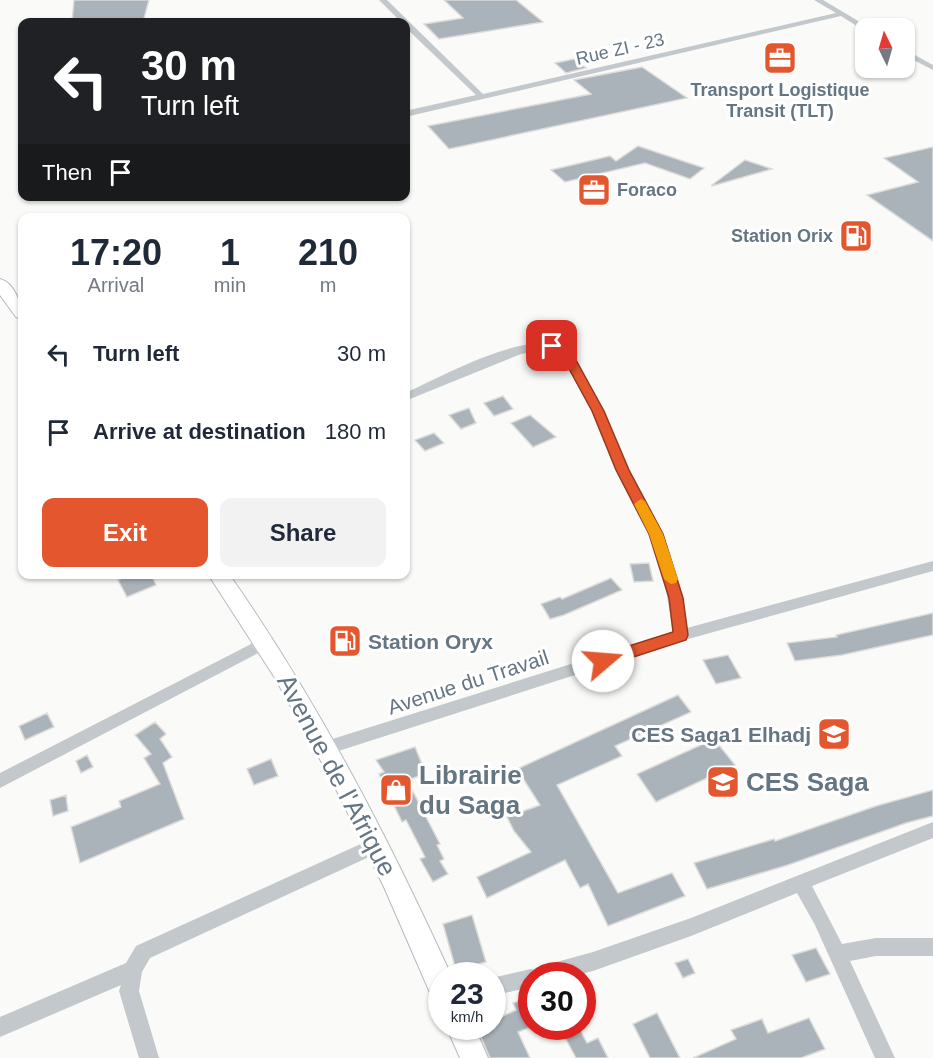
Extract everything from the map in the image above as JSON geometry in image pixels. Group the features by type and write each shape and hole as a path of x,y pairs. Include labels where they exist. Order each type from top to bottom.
{"main road":[{"path":"0,284 18,309"},
{"name":"Avenue de l'Afrique","path":"221,579 265,643 326,748 376,845 430,962"},
{"path":"466,1040 474,1058"}],"street":[{"path":"383,0 400,18"},
{"path":"818,0 855,22"},
{"name":"Rue ZI - 23","path":"410,113 842,14"},
{"path":"410,28 481,96"},
{"path":"915,57 933,68"},
{"path":"410,395 523,351 541,347 561,349 567,354 598,411 623,470 656,534 671,579 681,635"},
{"name":"Avenue du Travail","path":"326,748 681,635 933,566"},
{"path":"0,781 265,643"},
{"path":"589,962 633,950 801,883 861,856 933,830"},
{"path":"149,1058 129,991 133,970 143,952 376,845"},
{"path":"801,883 885,1058"},
{"path":"837,954 876,947 933,947"},
{"path":"0,1027 133,970"}],"building":[{"path":"74,0 149,0 144,18 72,18"},
{"path":"444,0 516,0 543,22 439,39 424,24 463,18"},
{"path":"574,59 586,68 566,73 555,63"},
{"path":"642,67 687,98 449,149 428,126 591,94 574,80"},
{"path":"638,146 704,168 690,179 645,163 565,182 551,170 610,156 616,161"},
{"path":"933,147 933,241 867,195 918,182 884,158"},
{"path":"745,160 772,169 712,186 712,185"},
{"path":"503,396 513,409 494,416 484,403"},
{"path":"469,408 476,423 461,429 449,415"},
{"path":"530,415 556,437 533,447 511,423"},
{"path":"434,433 444,443 425,451 415,440"},
{"path":"649,563 653,581 634,582 630,564"},
{"path":"611,578 622,590 564,615 550,619 541,604 560,597 562,599"},
{"path":"153,579 156,585 127,597 118,580"},
{"path":"933,613 933,635 842,655 795,661 787,643 837,637 836,635"},
{"path":"728,655 741,678 716,684 703,660"},
{"path":"678,695 691,712 615,746 622,756 557,785 618,893 672,873 685,896 608,926 588,884 580,888 565,860 487,898 477,877 531,852 514,831 507,817 540,805 517,769"},
{"path":"47,713 54,727 25,740 19,726"},
{"path":"155,722 166,734 160,739 172,757 163,763 184,819 80,863 71,827 121,807 119,801 160,784 144,758 151,754 135,735"},
{"path":"714,739 735,765 656,802 637,774"},
{"path":"415,747 426,774 407,780 440,844 437,845 444,859 440,861 448,874 433,882 420,859 425,857 406,820 402,822 379,774 384,772 376,760"},
{"path":"87,755 93,767 81,773 76,761"},
{"path":"271,759 278,776 254,785 247,769"},
{"path":"933,790 933,816 906,823 788,865 707,889 694,863 774,839 775,841 876,806"},
{"path":"66,795 68,811 53,816 50,800"},
{"path":"472,915 486,962 454,962 443,924"},
{"path":"816,948 830,974 806,982 792,955"},
{"path":"688,959 695,973 683,978 675,963"},
{"path":"518,1001 518,1040 522,1040 530,1058 490,1058 482,1040 506,1040 506,1015 516,1010 513,1003"},
{"path":"657,1013 680,1058 650,1058 633,1024"},
{"path":"809,1018 825,1049 801,1058 693,1058 736,1039 731,1030 762,1019 768,1033"},
{"path":"598,1038 608,1058 576,1058 566,1040 585,1040 587,1043"}],"slow traffic":[{"path":"641,504 656,534 671,579"}],"place":[{"name":"Transport Logistique Transit (TLT)","path":"780,58"},
{"name":"Foraco","path":"594,190"},
{"name":"Station Orix","path":"856,236"},
{"name":"Station Oryx","path":"345,641"},
{"name":"CES Saga1 Elhadj","path":"834,734"},
{"name":"CES Saga","path":"723,782"},
{"name":"Librairie du Saga","path":"396,790"}],"route":[{"path":"552,346 567,354 598,411 623,470 656,534 676,598 681,635 603,661"}]}
